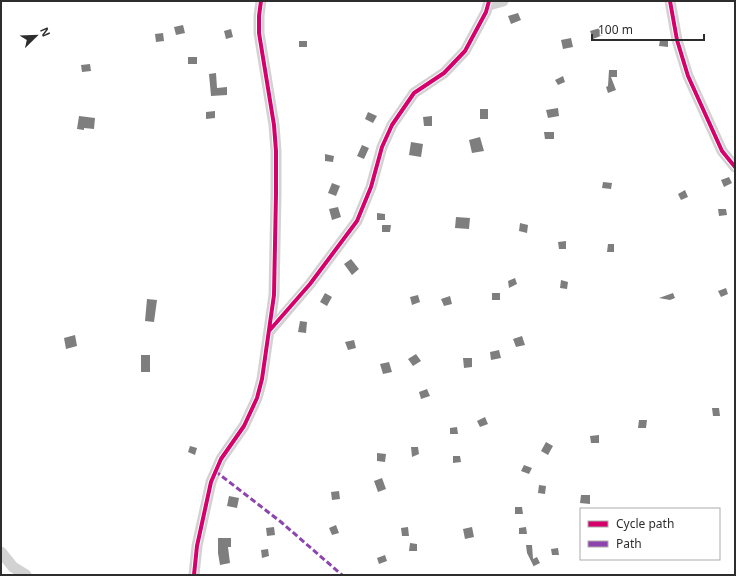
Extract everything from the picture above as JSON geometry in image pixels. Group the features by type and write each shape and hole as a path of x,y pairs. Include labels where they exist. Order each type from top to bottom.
{"street":[{"path":"194,575 197,546 211,482 222,459 244,426 257,398 262,379 274,295 276,151 274,125 263,49 259,34 261,1"},
{"path":"269,332 310,284 357,222 371,187 382,147 396,120 414,93 444,73 465,51 489,3 503,1"},
{"path":"670,1 677,40 688,76 722,151 735,167"},
{"path":"1,552 13,566 26,575"}],"building":[{"path":"518,13 521,20 511,24 508,16"},
{"path":"183,25 185,33 176,35 174,27"},
{"path":"600,28 603,35 593,39 590,31"},
{"path":"231,29 233,37 226,39 224,31"},
{"path":"163,33 164,41 156,42 155,34"},
{"path":"571,38 573,47 563,49 561,40"},
{"path":"660,40 668,40 668,47 659,46"},
{"path":"299,41 307,41 307,47 299,47"},
{"path":"188,57 197,57 197,64 188,64"},
{"path":"90,64 91,71 82,72 81,65"},
{"path":"609,70 617,70 617,77 611,77 616,90 608,93 606,87 608,86"},
{"path":"216,73 217,88 227,87 227,95 211,96 209,74"},
{"path":"563,76 565,82 558,85 555,80"},
{"path":"558,108 559,116 548,118 546,110"},
{"path":"480,109 488,109 488,119 480,119"},
{"path":"215,111 215,118 206,119 206,112"},
{"path":"368,112 377,116 373,123 365,119"},
{"path":"79,116 95,118 94,129 77,129"},
{"path":"432,116 432,126 424,126 423,117"},
{"path":"544,132 554,132 554,139 545,139"},
{"path":"480,137 484,151 472,153 469,140"},
{"path":"411,142 423,144 421,157 409,155"},
{"path":"362,145 369,148 364,159 357,156"},
{"path":"325,154 334,156 333,162 325,161"},
{"path":"729,177 732,183 724,187 721,180"},
{"path":"603,182 612,183 611,189 602,188"},
{"path":"332,183 340,186 336,196 328,193"},
{"path":"685,190 688,197 681,200 678,194"},
{"path":"338,207 341,217 332,220 329,209"},
{"path":"718,209 726,209 727,215 719,216"},
{"path":"377,213 385,214 385,220 377,220"},
{"path":"456,217 470,218 469,229 455,228"},
{"path":"520,223 528,225 527,233 519,231"},
{"path":"382,225 391,225 390,232 382,232"},
{"path":"566,241 566,249 559,249 558,242"},
{"path":"608,244 614,244 614,252 607,252"},
{"path":"351,259 359,269 352,275 344,264"},
{"path":"515,278 517,284 509,288 508,281"},
{"path":"561,280 568,282 567,289 560,288"},
{"path":"726,288 728,294 721,297 718,291"},
{"path":"325,293 332,297 327,306 320,302"},
{"path":"492,293 500,293 500,300 492,300"},
{"path":"673,293 675,298 670,300 659,298"},
{"path":"418,295 420,302 412,305 410,297"},
{"path":"450,296 452,304 444,306 441,299"},
{"path":"147,299 157,300 154,322 145,321"},
{"path":"300,321 307,322 306,333 298,332"},
{"path":"75,335 77,346 66,349 64,338"},
{"path":"522,336 525,345 516,347 513,339"},
{"path":"354,340 356,348 348,350 345,342"},
{"path":"499,350 501,358 491,360 490,352"},
{"path":"416,354 421,361 413,366 408,359"},
{"path":"141,355 150,355 150,372 141,372"},
{"path":"463,358 472,358 472,367 464,368"},
{"path":"389,362 392,372 383,374 380,364"},
{"path":"427,389 430,396 421,399 419,392"},
{"path":"712,408 719,408 720,416 713,416"},
{"path":"485,417 488,424 480,427 477,421"},
{"path":"639,420 647,420 646,428 638,428"},
{"path":"457,427 458,434 450,434 450,428"},
{"path":"599,435 599,443 591,443 590,436"},
{"path":"546,442 553,446 548,455 541,451"},
{"path":"190,446 197,448 195,455 188,452"},
{"path":"411,447 418,447 419,454 412,457"},
{"path":"377,453 386,454 385,462 377,461"},
{"path":"453,456 460,456 461,462 453,463"},
{"path":"524,465 532,468 529,474 521,471"},
{"path":"382,478 386,489 378,492 374,481"},
{"path":"539,485 546,486 545,494 538,493"},
{"path":"339,491 340,499 332,500 331,492"},
{"path":"581,495 590,495 590,504 580,503"},
{"path":"229,496 239,498 237,508 227,506"},
{"path":"515,507 522,507 523,514 515,514"},
{"path":"336,525 339,533 332,535 329,528"},
{"path":"274,527 275,535 267,536 266,528"},
{"path":"408,527 409,536 402,536 401,528"},
{"path":"472,527 474,537 465,539 463,529"},
{"path":"526,527 527,534 519,534 519,528"},
{"path":"218,538 231,538 231,547 228,547 230,563 220,565"},
{"path":"410,543 417,544 417,551 409,551"},
{"path":"526,545 532,545 533,559 537,557 540,563 534,567 527,553"},
{"path":"558,548 559,555 552,555 551,549"},
{"path":"268,549 269,556 262,558 261,550"},
{"path":"385,555 387,561 379,564 377,558"}],"marked path":[{"path":"215,471 281,522 342,575"}],"cycle path":[{"path":"194,575 197,546 211,482 221,459 244,426 257,398 262,379 274,295 276,151 274,125 259,33 261,1"},
{"path":"269,331 310,284 357,221 371,187 382,147 392,125 414,93 444,73 465,51 486,12 489,1"},
{"path":"670,1 677,40 688,76 722,151 735,167"}]}
